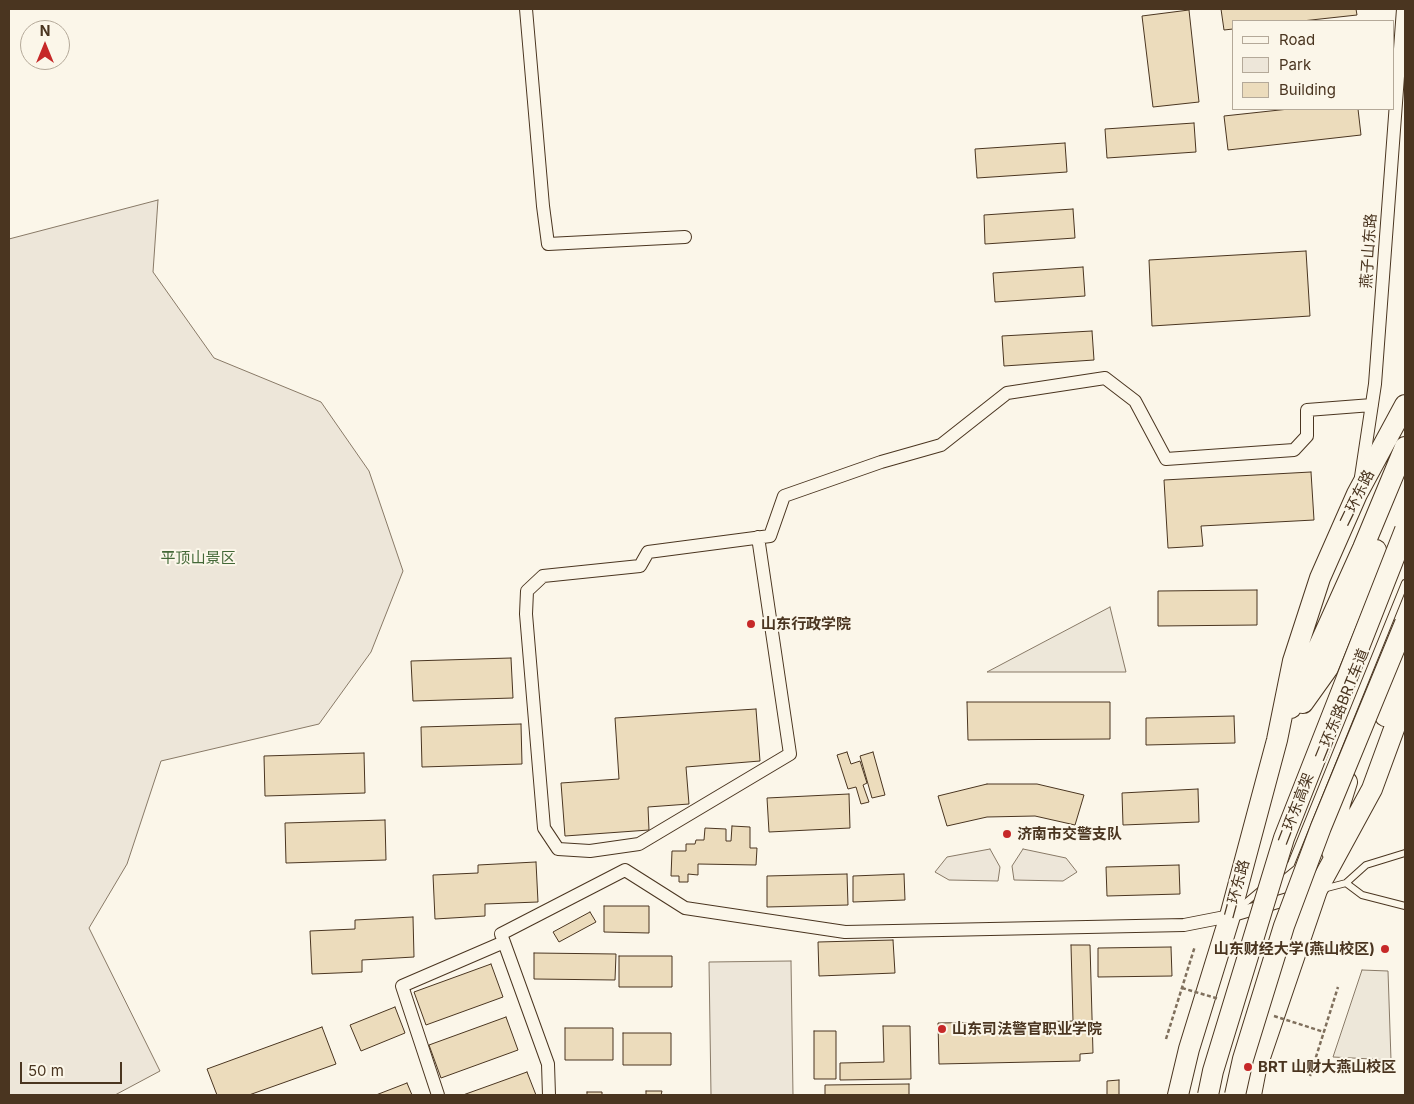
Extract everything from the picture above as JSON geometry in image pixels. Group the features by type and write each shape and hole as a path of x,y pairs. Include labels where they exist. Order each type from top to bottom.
{"highway":[{"name":"二环东路","path":"1178,1095 1189,1050 1230,916 1277,740 1293,661 1320,578 1358,494 1405,405"},
{"path":"1277,740 1363,548 1405,447"},
{"name":"二环东路","path":"1277,740 1328,668 1405,480"},
{"name":"二环东高架","path":"1208,1095 1212,1071 1284,838 1405,530"},
{"path":"1330,866 1340,804 1358,746 1405,625"},
{"name":"二环东高架","path":"1234,1095 1284,926 1321,827 1405,625"},
{"path":"1330,866 1405,661"},
{"path":"1251,1095 1256,1069 1317,890 1372,789 1405,699"}],"street":[{"path":"526,9 548,244 685,237"},
{"name":"燕子山东路","path":"1358,494 1375,384 1403,9"},
{"path":"758,538 790,754 639,844 590,851 558,849 544,828 526,614 527,591 543,576 640,566 648,552 770,536 784,496 881,462 941,445 1007,393 1105,378 1135,401 1166,459 1294,450 1307,436 1307,410 1372,405"},
{"path":"549,1095 548,1064 501,934 626,870 685,908 845,932 1184,925 1230,916 1317,890"},
{"path":"438,1095 402,986 504,942"}],"lane":[{"name":"二环东路BRT车道","path":"1230,916 1291,864 1405,583"},
{"path":"1291,864 1317,890 1346,883 1366,865 1405,853"},
{"path":"1346,883 1362,895 1405,906"}],"path":[{"path":"1166,1038 1195,946"},
{"path":"1310,1076 1338,987"}],"green space":[{"name":"平顶山景区","path":"158,200 153,272 214,358 321,402 369,471 403,571 371,652 319,724 161,761 127,864 89,928 160,1071 115,1095 9,1095 9,239"},
{"path":"990,849 1000,867 998,881 949,880 935,872 947,857"},
{"path":"1023,849 1066,858 1077,872 1063,881 1014,880 1012,866"},
{"path":"791,961 793,1095 711,1095 709,962"}],"shaded area":[{"path":"1110,607 1126,672 987,672"},
{"path":"1362,970 1388,971 1391,1060 1333,1057"}],"building":[{"path":"1221,9 1356,9 1357,15 1311,20 1232,20 1232,29 1224,30"},
{"path":"1189,10 1199,102 1153,107 1142,16"},
{"path":"1280,110 1358,110 1361,135 1228,150 1224,116"},
{"path":"1194,123 1196,152 1107,158 1105,129"},
{"path":"1065,143 1067,172 977,178 975,149"},
{"path":"1073,209 1075,238 985,244 984,215"},
{"path":"1306,251 1310,316 1152,326 1149,260"},
{"path":"1083,267 1085,296 995,302 993,273"},
{"path":"1092,331 1094,360 1004,366 1002,336"},
{"path":"1311,472 1314,520 1201,526 1203,546 1168,548 1164,480"},
{"path":"1257,590 1257,625 1158,626 1158,591"},
{"path":"511,658 513,698 413,701 411,661"},
{"path":"967,702 1110,702 1110,739 968,740"},
{"path":"756,709 760,761 686,767 689,804 648,807 649,830 565,836 561,783 619,779 615,718"},
{"path":"1234,716 1235,743 1146,745 1146,718"},
{"path":"521,724 522,764 422,767 421,727"},
{"path":"847,752 851,764 860,761 867,783 863,785 869,802 861,804 856,787 848,789 837,755"},
{"path":"873,752 885,795 872,798 860,756"},
{"path":"364,753 365,793 265,796 264,756"},
{"path":"987,784 1037,784 1084,795 1075,825 1035,816 987,817 947,826 938,796"},
{"path":"1198,789 1199,822 1123,825 1122,793"},
{"path":"849,794 850,828 769,832 767,798"},
{"path":"385,820 386,860 286,863 285,823"},
{"path":"732,826 750,827 750,848 757,848 756,865 698,864 698,875 688,874 688,882 679,882 679,876 671,876 672,851 686,851 686,844 695,844 696,840 704,840 705,828 726,829 726,841 731,841"},
{"path":"536,862 538,902 485,904 485,916 435,919 433,875 478,873 478,865"},
{"path":"1179,865 1180,894 1107,896 1106,867"},
{"path":"847,874 848,905 767,907 767,876"},
{"path":"904,874 905,900 853,902 853,876"},
{"path":"604,906 649,906 649,933 604,932"},
{"path":"590,912 596,922 559,942 553,932"},
{"path":"413,917 414,957 362,960 362,972 312,974 310,931 355,929 355,920"},
{"path":"893,940 895,973 819,976 818,942"},
{"path":"1071,945 1090,945 1093,1053 1080,1054 1080,1061 939,1064 938,1023 1073,1021"},
{"path":"1171,947 1172,976 1098,977 1098,948"},
{"path":"534,953 616,954 615,980 534,979"},
{"path":"619,956 672,956 672,987 619,987"},
{"path":"491,964 503,997 426,1025 414,992"},
{"path":"395,1007 405,1033 361,1051 350,1025"},
{"path":"506,1017 518,1050 441,1078 429,1045"},
{"path":"883,1026 910,1026 911,1079 840,1080 840,1063 884,1062"},
{"path":"322,1027 336,1064 249,1095 217,1095 207,1069"},
{"path":"565,1028 613,1028 613,1060 565,1060"},
{"path":"814,1031 836,1031 836,1079 814,1079"},
{"path":"623,1033 671,1033 671,1065 623,1065"},
{"path":"527,1072 536,1095 463,1095"},
{"path":"1119,1080 1119,1095 1107,1095 1107,1081"},
{"path":"407,1083 412,1095 376,1095"},
{"path":"909,1084 909,1095 825,1095 825,1085"},
{"path":"646,1091 662,1091 661,1095 646,1095"},
{"path":"587,1092 602,1092 602,1095 587,1095"}],"place":[{"name":"山东行政学院","path":"751,624"},
{"name":"济南市交警支队","path":"1007,834"},
{"name":"山东财经大学(燕山校区)","path":"1385,949"},
{"name":"山东司法警官职业学院","path":"942,1029"},
{"name":"BRT 山财大燕山校区","path":"1248,1067"}]}
